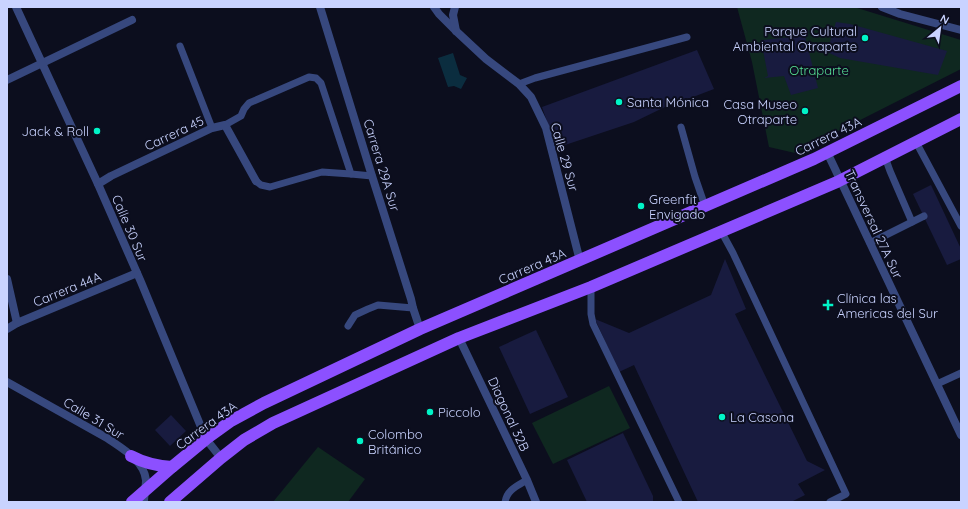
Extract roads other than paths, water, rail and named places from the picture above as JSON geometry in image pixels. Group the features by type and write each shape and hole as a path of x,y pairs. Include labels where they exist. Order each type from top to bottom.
{"main road":[{"name":"Carrera 43A","path":"132,502 144,497 172,467 206,439 231,421 264,402 420,330 827,152 961,86"},
{"path":"170,502 244,440 273,423 459,338 591,286 840,180 961,119"},
{"path":"131,456 150,464 172,467"}],"street":[{"name":"Calle 30 Sur","path":"16,7 98,184 137,273 206,439 221,458"},
{"name":"Carrera 29A Sur","path":"320,7 412,299 413,308 420,330"},
{"name":"Calle 29 Sur","path":"434,7 439,14 486,60 519,84 531,97 546,128 580,261"},
{"path":"456,7 453,15 456,31"},
{"path":"882,7 900,14 961,30"},
{"path":"7,80 132,20"},
{"name":"Carrera 45","path":"98,184 111,176 212,128 225,125 256,181"},
{"name":"Transversal 27A Sur","path":"827,152 961,435"},
{"name":"Carrera 44A","path":"7,329 17,323 137,273"},
{"path":"7,279 17,323"},
{"name":"Diagonal 32B","path":"459,338 527,480 536,502"},
{"name":"Calle 31 Sur","path":"7,382 107,438 131,456 140,465 146,478 144,497"}],"lane":[{"path":"519,84 535,78 687,37"},
{"path":"180,46 212,128"},
{"path":"225,125 241,116 249,103 309,77 316,78 321,83 351,174"},
{"path":"681,126 695,177 705,206"},
{"path":"916,142 961,226"},
{"path":"885,157 912,222"},
{"path":"256,181 261,185 270,187 322,172 372,176"},
{"path":"942,208 949,204"},
{"path":"870,243 924,216"},
{"path":"721,231 733,253 846,494 830,502"},
{"path":"591,286 593,324 679,502"},
{"path":"348,326 354,315 378,305 413,308"},
{"path":"936,384 961,373"},
{"path":"505,502 506,496 514,487 527,480"}],"water":[{"path":"453,53 460,75 467,78 461,89 454,86 448,87 438,58"}],"place":[{"name":"Parque Cultural Ambiental Otraparte","path":"865,38"},
{"name":"Santa Mónica","path":"619,102"},
{"name":"Casa Museo Otraparte","path":"805,111"},
{"name":"Jack & Roll","path":"97,131"},
{"name":"Greenfit Envigado","path":"641,206"},
{"name":"Clínica las Americas del Sur","path":"828,305"},
{"name":"Piccolo","path":"430,412"},
{"name":"La Casona","path":"722,417"},
{"name":"Colombo Británico","path":"360,441"}],"park label":[{"name":"Otraparte","path":"819,70"}]}
